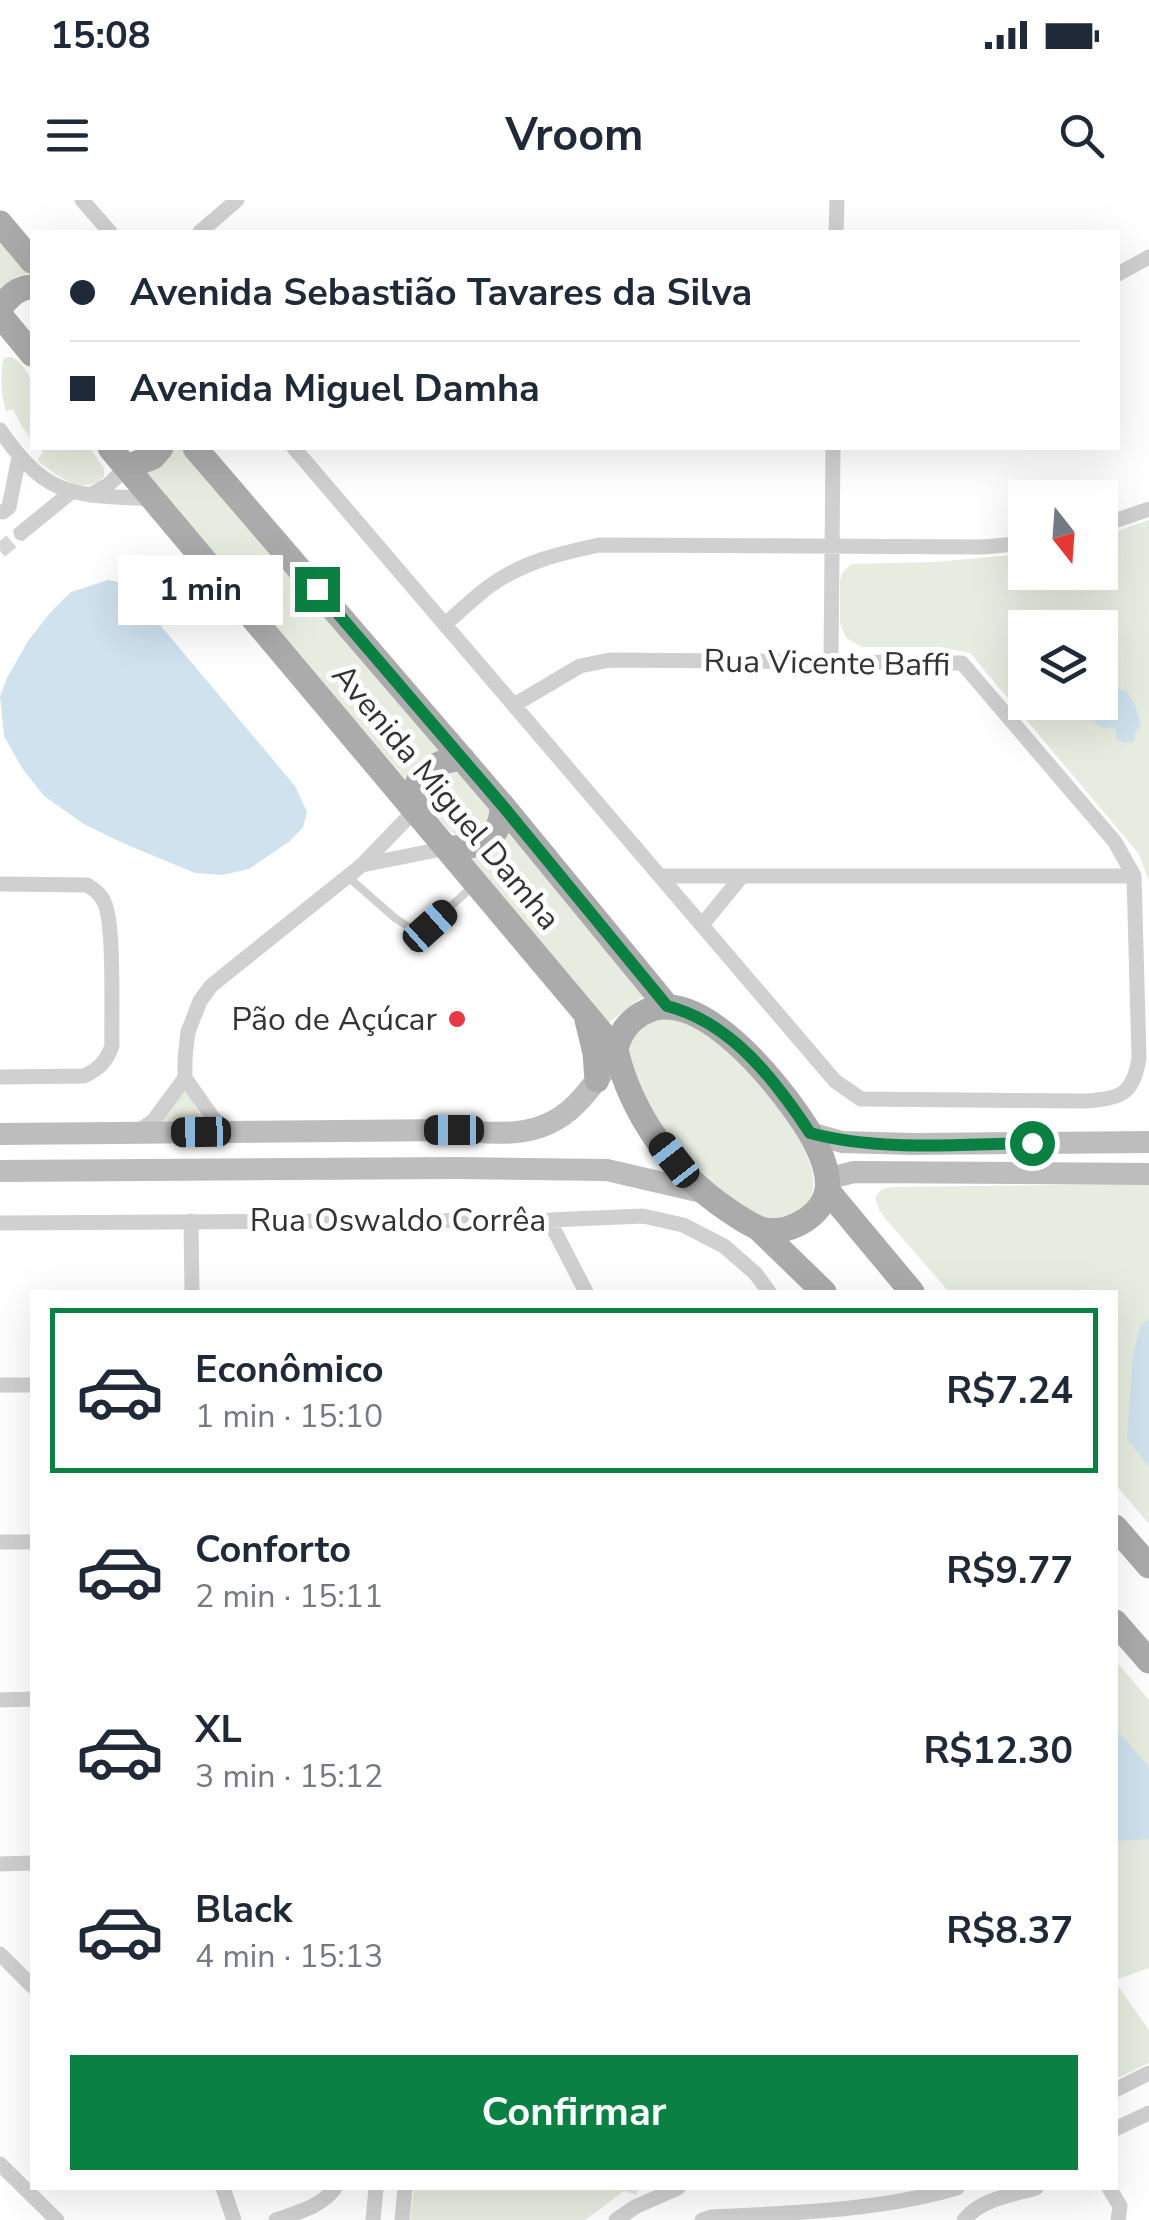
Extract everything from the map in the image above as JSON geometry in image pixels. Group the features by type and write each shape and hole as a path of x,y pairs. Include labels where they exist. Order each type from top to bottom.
{"main road":[{"path":"0,222 30,259"},
{"path":"0,308 12,294 30,287"},
{"path":"0,316 30,352"},
{"path":"119,457 153,457 159,450"},
{"name":"Avenida Miguel Damha","path":"197,450 502,805 667,1006"},
{"name":"Avenida Miguel Damha","path":"119,457 617,1053"},
{"path":"416,810 414,790 423,776 445,761 463,759"},
{"path":"447,848 472,847 488,839 498,827 502,805"},
{"path":"822,1290 758,1228 706,1193 651,1131 633,1098 617,1053 618,1039 640,1014 667,1006 689,1011 740,1047 766,1072 810,1133 820,1154 826,1185 910,1290"},
{"path":"586,1016 595,1054 596,1080"},
{"path":"0,1134 454,1130 514,1134 538,1128 579,1102 617,1053"},
{"path":"810,1133 842,1142 914,1144 1149,1142"},
{"path":"0,1171 608,1170 706,1193"},
{"path":"758,1228 776,1231 792,1227 816,1209 826,1185 854,1172 1149,1174"},
{"path":"1118,1530 1149,1566"},
{"path":"1118,1625 1149,1661"}],"street":[{"path":"82,200 108,230"},
{"path":"202,230 238,200"},
{"path":"836,200 836,230"},
{"path":"1120,273 1149,257"},
{"path":"0,430 19,457 44,480 70,493 154,499"},
{"path":"299,450 445,624 660,876 702,925 823,1067 846,1091 862,1099 1086,1101 1114,1099 1128,1090 1136,1075 1139,1058 1134,876 660,876"},
{"path":"831,660 833,450"},
{"path":"19,457 6,509 24,530 70,493"},
{"path":"90,495 108,485 119,457"},
{"path":"1118,520 1149,510"},
{"path":"445,624 492,583 528,564 599,546 1008,545"},
{"name":"Rua Vicente Baffi","path":"514,705 580,666 610,660 962,663 1115,842 1134,876"},
{"path":"136,1134 154,1120 185,1078 188,1032 200,1001 211,986 362,865 416,810"},
{"path":"362,865 447,848"},
{"path":"702,925 742,876"},
{"path":"0,884 87,885 104,902 108,912 112,1046 106,1061 84,1076 0,1078"},
{"path":"185,1078 213,1118 234,1131"},
{"name":"Rua Oswaldo Corrêa","path":"0,1223 643,1216 683,1225 724,1246 756,1274 768,1290"},
{"path":"549,1220 585,1290"},
{"path":"191,1221 192,1290"},
{"path":"0,1385 30,1385"},
{"path":"0,1542 30,1542"},
{"path":"0,1700 30,1700"},
{"path":"0,1864 30,1862"},
{"path":"0,1954 30,1984"},
{"path":"1118,2088 1142,2076 1149,2093"},
{"path":"1118,2128 1149,2113"},
{"path":"0,2164 57,2220"},
{"path":"224,2190 234,2220"},
{"path":"276,2220 315,2206 333,2190"},
{"path":"373,2220 376,2190"},
{"path":"402,2220 405,2190"},
{"path":"616,2220 666,2190"},
{"path":"702,2220 851,2208 950,2190"},
{"path":"964,2220 980,2206 1030,2190"},
{"path":"1110,2190 1120,2206 1118,2220"}],"lane":[{"path":"348,876 414,931 430,926 476,883"}],"shaded area":[{"path":"0,232 30,267 30,273 17,276 0,292"},
{"path":"11,357 21,364 30,380 30,437 13,409 6,411 2,391 4,358"},
{"path":"91,450 104,468 104,477 87,485 70,482 37,460 43,452"},
{"path":"166,450 186,450 448,756 411,785 140,472"},
{"path":"1149,520 1149,881 1139,854 1026,720 1118,720 1118,610 1008,610 1008,698 970,653 941,647 862,647 846,638 840,623 840,580 851,564 1008,556 1008,590 1118,590 1118,531"},
{"path":"459,773 490,807 485,832 458,837 440,821 433,808 431,785 442,774"},
{"path":"502,826 646,994 608,1023 467,856"},
{"path":"666,1015 718,1041 778,1106 808,1158 813,1181 810,1199 799,1212 763,1220 702,1176 667,1136 638,1083 629,1052 630,1041 637,1032"},
{"path":"184,1087 210,1127 155,1128 172,1108"},
{"path":"1149,1184 1149,1524 1118,1488 1118,1290 947,1290 879,1210 875,1197 882,1189"},
{"path":"1118,1664 1149,1700 1149,1968 1118,1979"},
{"path":"1118,1986 1149,2030 1149,2063 1118,2078"},
{"path":"414,2190 638,2190 637,2195 624,2191 585,2220 410,2220"}],"water":[{"path":"108,580 125,583 295,786 307,812 303,827 290,841 249,869 222,875 195,873 84,824 44,796 4,736 0,696 28,641 71,592"},
{"path":"1118,690 1125,690 1134,702 1141,726 1134,741 1117,740 1115,728 1101,727 1093,720 1118,720"},
{"path":"1149,1319 1149,1467 1127,1438 1133,1355 1141,1325"},
{"path":"1118,1731 1149,1767 1149,1839 1118,1841"}],"tunnel":[{"path":"0,551 21,533"}],"place":[{"name":"Pão de Açúcar","path":"457,1019"}],"route":[{"path":"317,589 667,1006 689,1011 740,1047 766,1072 810,1133 842,1142 1032,1143"}]}
